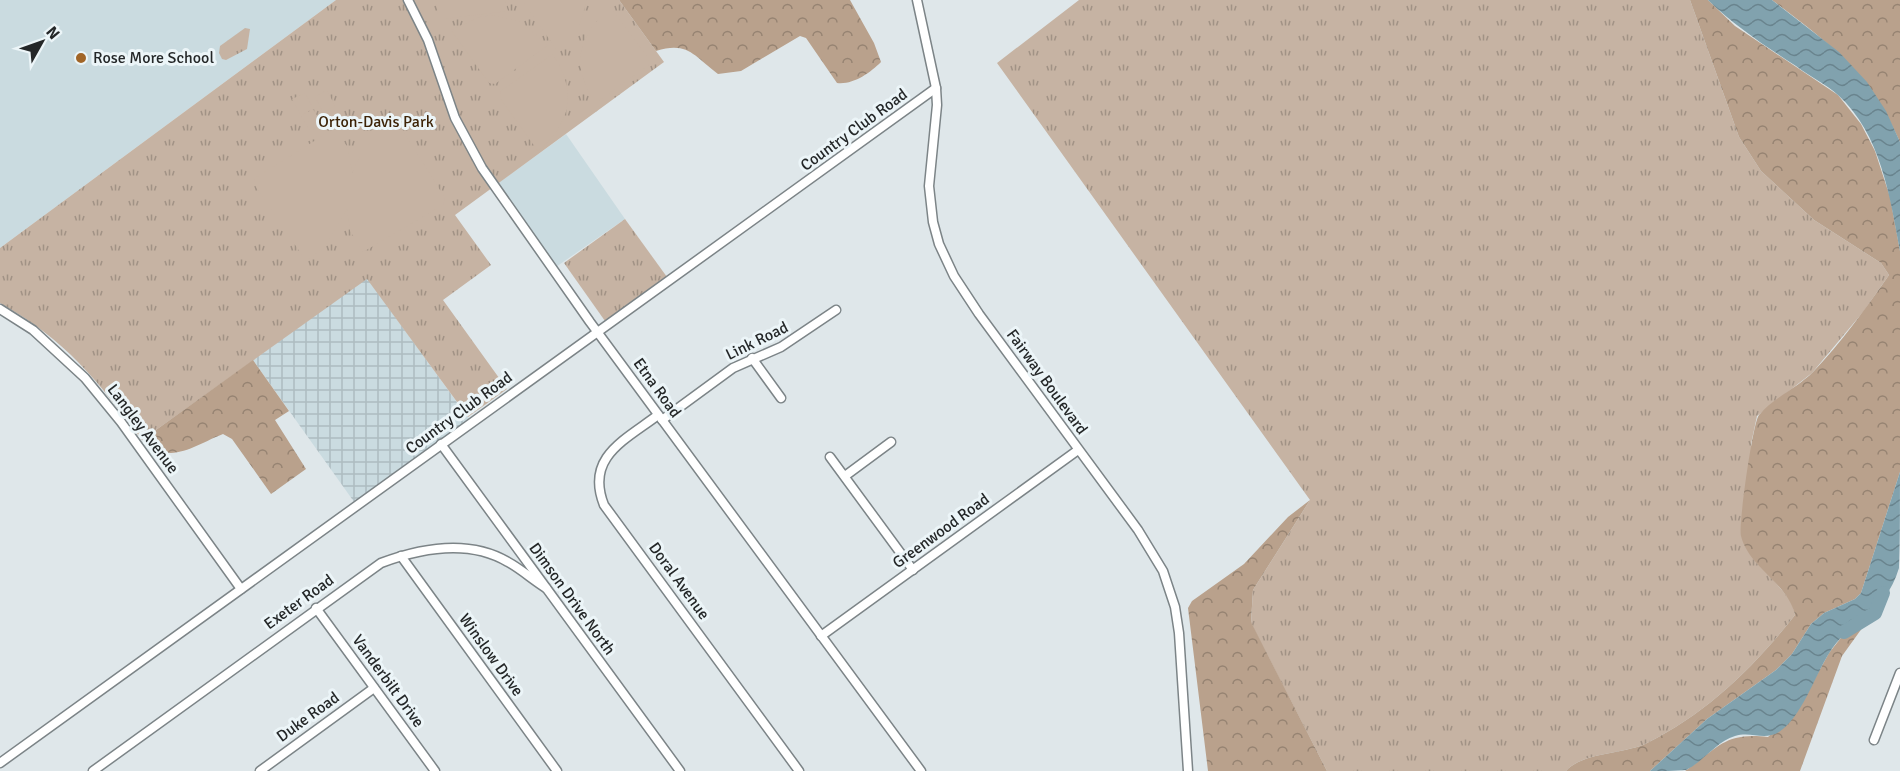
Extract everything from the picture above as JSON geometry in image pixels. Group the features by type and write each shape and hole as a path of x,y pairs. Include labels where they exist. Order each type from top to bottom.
{"street":[{"name":"Etna Road","path":"408,0 428,40 455,118 475,156 598,332 921,771"},
{"name":"Fairway Boulevard","path":"916,0 936,88 937,105 929,186 933,222 939,244 954,276 979,314 1138,530 1169,584 1180,639 1188,771"},
{"name":"Country Club Road","path":"0,763 936,88"},
{"name":"Langley Avenue","path":"0,309 33,330 62,353 85,378 121,422 241,589"},
{"name":"Link Road","path":"660,417 733,368 795,339 836,310"},
{"path":"752,358 781,398"},
{"name":"Doral Avenue","path":"660,417 608,454 599,472 600,495 604,505 799,771"},
{"path":"844,476 891,442"},
{"name":"Dimson Drive North","path":"441,444 680,771"},
{"name":"Greenwood Road","path":"821,636 1078,450"},
{"path":"830,457 913,570"},
{"name":"Exeter Road","path":"93,771 381,563 434,548 476,551 506,561 546,588"},
{"name":"Winslow Drive","path":"400,556 557,771"},
{"name":"Vanderbilt Drive","path":"316,608 435,771"},
{"path":"1874,740 1900,673"},
{"name":"Duke Road","path":"260,771 374,688"}],"shaded area":[{"path":"0,0 336,0 0,248"},
{"path":"566,134 625,219 553,269 494,186"},
{"path":"367,278 472,423 357,506 253,360"}],"green space":[{"name":"Orton-Davis Park","path":"336,0 619,0 664,62 455,215 491,265 443,300 507,389 468,417 367,279 142,440 95,380 63,347 0,303 0,248"},
{"path":"436,0 505,0 508,11 443,19 438,14"},
{"path":"522,0 587,0 580,24 556,49"},
{"path":"619,0 850,0 874,43 881,62 861,77 849,82 837,83 806,38 800,36 741,71 718,74 696,56 683,49 667,48 656,51"},
{"path":"1079,0 1690,0 1739,137 1761,171 1814,220 1881,263 1889,275 1863,312 1812,373 1757,416 1751,444 1752,555 1792,602 1795,615 1763,653 1709,703 1669,731 1638,747 1582,760 1566,771 1327,771 1251,623 1253,590 1310,500 997,63"},
{"path":"1690,0 1708,0 1735,26 1838,95 1861,124 1875,151 1890,197 1900,251 1900,472 1861,593 1855,599 1824,613 1811,624 1792,654 1776,670 1707,719 1650,771 1566,771 1582,760 1638,747 1690,718 1746,670 1795,615 1785,594 1752,557 1741,536 1744,495 1756,422 1765,409 1807,378 1823,361 1853,325 1889,275 1881,263 1814,220 1761,171 1739,137"},
{"path":"1772,0 1900,0 1900,142 1875,97 1847,62 1813,31"},
{"path":"610,7 649,59 648,66 595,103 583,76 580,64 581,52 590,29"},
{"path":"493,15 521,22 548,45 495,84 489,83 451,30 480,17"},
{"path":"245,28 250,29 247,49 226,60 222,59 219,53 220,46"},
{"path":"553,54 566,81 567,106 558,129 538,151 500,98 501,91"},
{"path":"327,90 335,106 323,112 315,97"},
{"path":"305,93 313,108 301,115 292,99"},
{"path":"313,109 322,124 310,131 301,116"},
{"path":"396,120 445,198 443,205 363,252 350,231 347,209 324,248 306,261 254,184 255,178 335,128 348,148 352,173 370,143"},
{"path":"625,219 667,277 605,321 564,263"},
{"path":"253,360 289,411 275,420 306,469 271,494 232,439 223,434 192,448 171,453 155,446 149,435"},
{"path":"1310,500 1253,590 1251,622 1327,771 1208,771 1188,608 1192,601 1244,564 1288,517"},
{"path":"1873,613 1842,656 1800,771 1685,771 1715,748 1732,739 1753,736 1768,737 1798,709 1829,653 1844,634"}],"water":[{"path":"1708,0 1772,0 1839,52 1867,82 1886,111 1900,142 1900,251 1881,167 1874,147 1853,111 1833,91 1750,35"},
{"path":"1900,472 1899,568 1893,584 1876,607 1837,642 1801,707 1787,726 1773,735 1741,735 1728,739 1686,770 1650,771 1707,719 1776,670 1792,654 1811,624 1824,613 1855,599 1861,593"}],"waterway":[{"path":"1844,632 1875,613 1883,593"}],"place":[{"name":"Rose More School","path":"81,58"}]}
